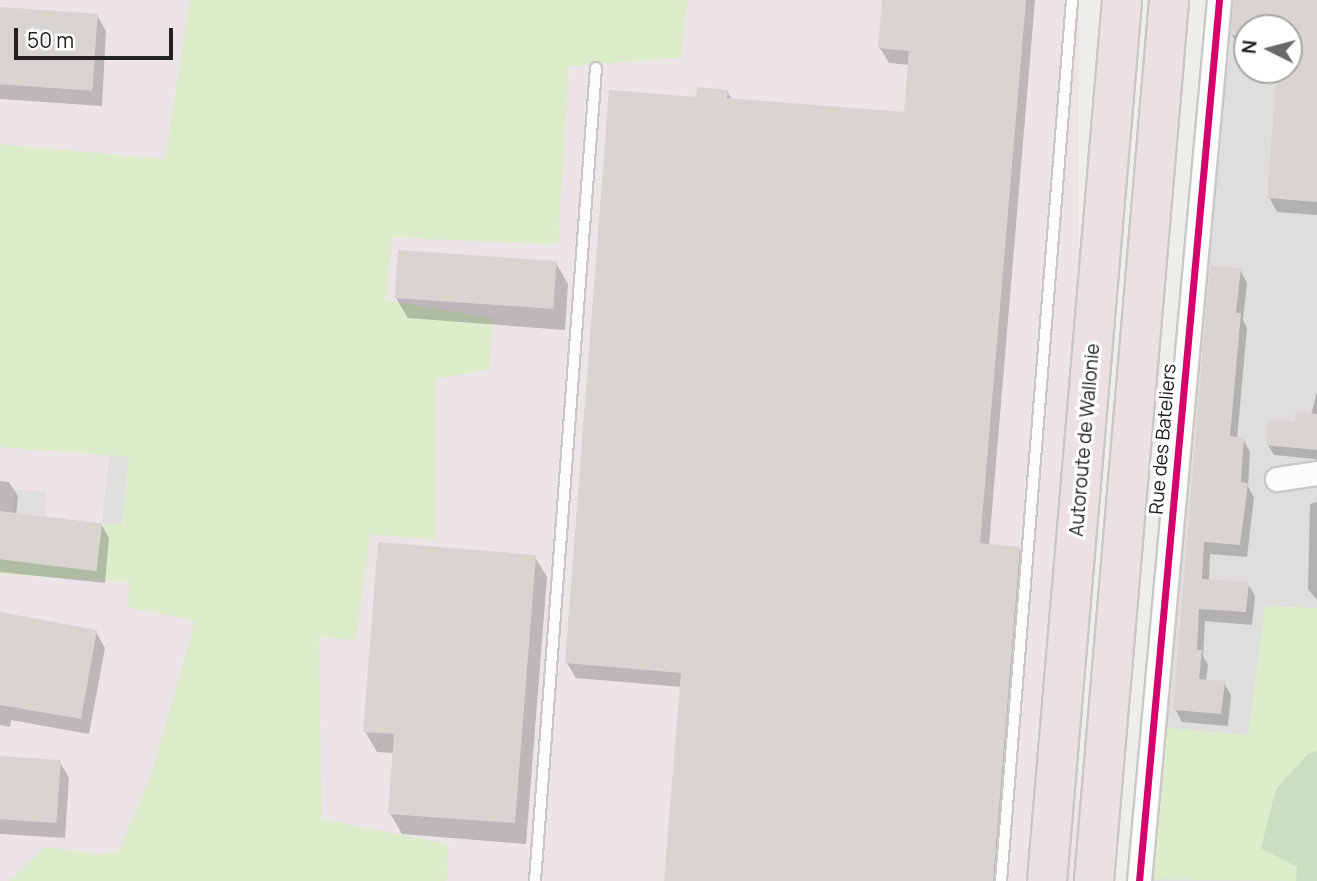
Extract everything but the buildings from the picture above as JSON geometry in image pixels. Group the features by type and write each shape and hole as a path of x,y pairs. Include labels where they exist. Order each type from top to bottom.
{"highway":[{"name":"Autoroute de Wallonie","path":"1047,881 1122,0"},
{"path":"1094,881 1168,0"}],"street":[{"name":"Rue des Bateliers","path":"1139,881 1219,0"},
{"path":"1277,479 1317,473"}],"lane":[{"path":"1001,881 1072,0"},
{"path":"535,881 596,68"}],"shaded area":[{"path":"0,0 1079,0 1079,881 0,881"},
{"path":"1207,0 1317,0 1317,881 1129,881"},
{"path":"109,455 129,457 122,525 102,523"},
{"path":"15,489 47,492 45,516 13,513"}],"green space":[{"path":"190,0 687,0 681,58 569,66 558,245 392,237 386,300 493,318 489,370 435,379 435,540 370,534 356,640 319,637 322,819 449,844 446,881 9,881 45,847 103,854 118,852 151,776 195,621 128,607 130,582 0,574 0,559 97,569 102,523 122,524 129,457 0,447 0,144 165,159"},
{"path":"1265,606 1317,608 1317,751 1308,754 1296,881 1146,879 1161,727 1248,735"},
{"path":"1317,751 1317,881 1296,881 1297,867 1261,848 1276,789 1308,754"}],"cycle path":[{"path":"1139,881 1219,0"}]}
